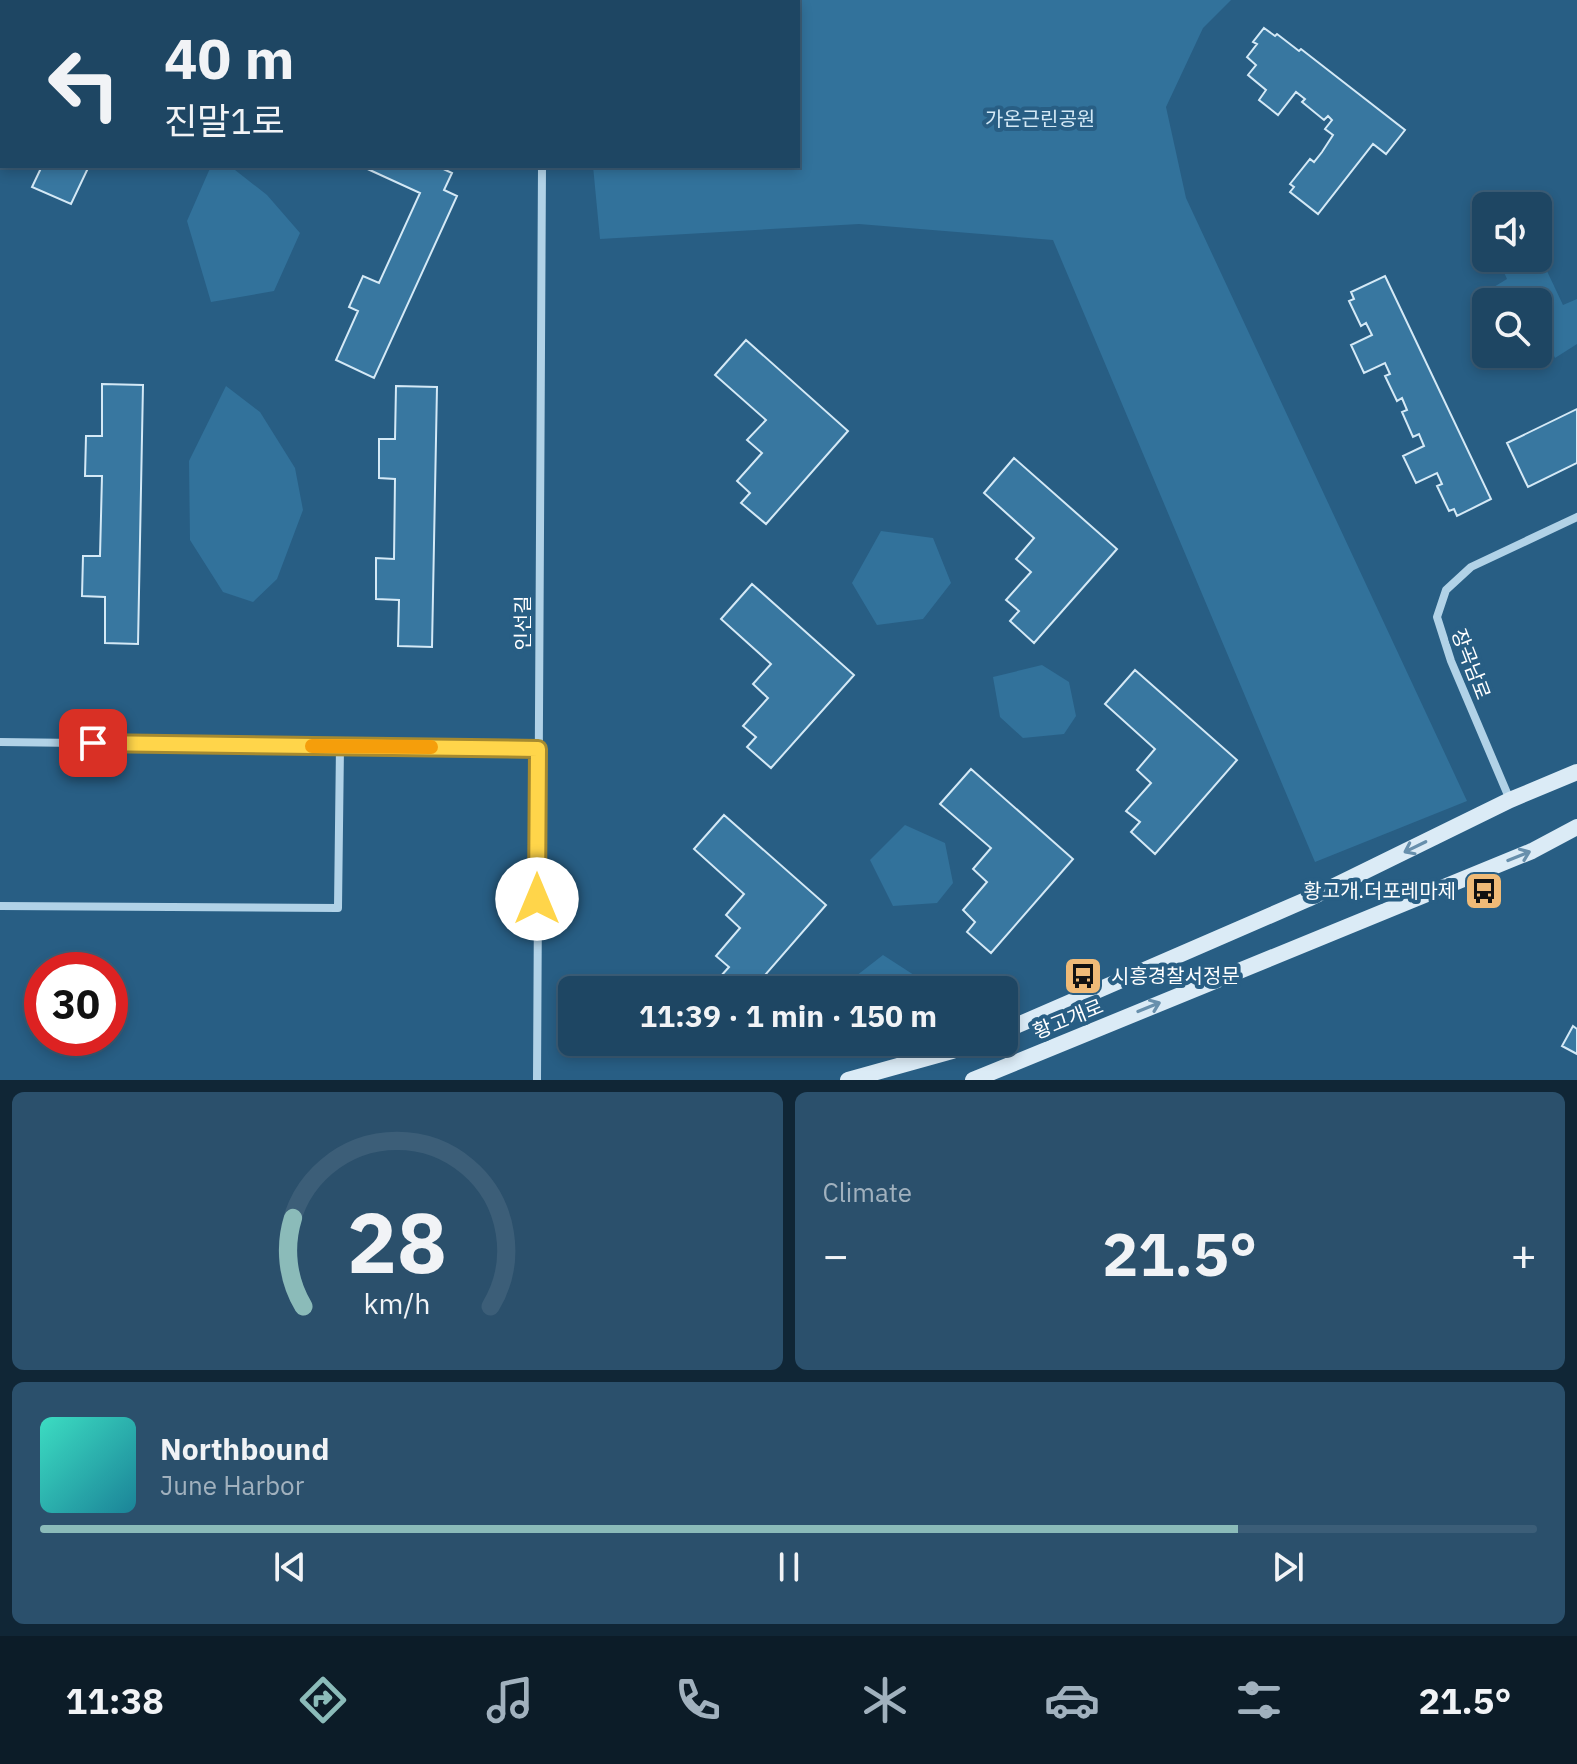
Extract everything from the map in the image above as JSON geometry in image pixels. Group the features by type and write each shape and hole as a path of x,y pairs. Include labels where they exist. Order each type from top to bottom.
{"main road":[{"name":"황고개로","path":"1018,1025 1308,899 1510,800 1577,772"},
{"name":"황고개로","path":"973,1080 1532,851 1577,827"},
{"path":"848,1080 934,1056"}],"street":[{"name":"인선길","path":"537,1080 542,168"},
{"name":"장곡남로","path":"1510,800 1451,661 1437,617 1446,590 1471,567 1577,517"},
{"path":"0,742 538,749"},
{"path":"0,906 338,908 340,746"}],"green space":[{"name":"가온근린공원","path":"800,0 1231,0 1203,28 1166,107 1186,198 1467,801 1315,862 1053,240 859,224 600,239 593,168 800,168"},
{"path":"210,168 233,168 267,195 300,233 274,291 211,302 187,221"},
{"path":"1504,272 1547,272 1563,305 1577,299 1577,344 1555,358 1552,351 1552,288 1492,288 1507,279"},
{"path":"226,386 260,412 295,468 303,510 277,579 253,602 223,592 190,540 189,461"},
{"path":"881,531 933,538 951,583 923,619 877,625 852,583"},
{"path":"1042,665 1069,682 1076,716 1064,734 1023,738 1000,717 993,677"},
{"path":"905,825 945,843 953,883 937,903 893,906 870,860"},
{"path":"883,955 916,976 856,976"}],"building":[{"path":"1264,28 1299,51 1301,49 1405,130 1386,154 1373,144 1318,214 1290,192 1294,187 1290,184 1310,159 1314,162 1322,152 1333,135 1325,129 1332,120 1328,116 1324,120 1302,102 1305,99 1296,92 1278,115 1259,100 1266,90 1248,75 1256,65 1247,57 1257,44 1253,42"},
{"path":"41,168 88,168 71,204 32,187"},
{"path":"365,168 441,168 452,173 444,190 457,196 374,378 336,360 358,311 349,307 363,276 379,283 420,193"},
{"path":"1385,276 1491,499 1457,516 1454,509 1449,511 1437,486 1442,484 1437,473 1416,483 1403,456 1424,446 1419,434 1413,437 1402,412 1407,410 1402,398 1397,401 1385,376 1390,374 1385,363 1364,373 1351,345 1372,335 1366,323 1361,326 1349,301 1354,299 1351,292"},
{"path":"746,340 848,431 766,524 741,503 750,493 737,481 762,453 747,440 766,420 715,375"},
{"path":"102,384 143,385 138,644 105,643 105,597 82,596 83,556 100,556 102,476 85,476 86,436 102,436"},
{"path":"396,386 437,387 432,647 398,646 399,600 376,599 376,558 394,559 395,479 379,478 379,439 395,439"},
{"path":"1577,409 1577,463 1528,487 1507,443"},
{"path":"1014,458 1117,549 1034,643 1010,621 1019,611 1006,600 1031,572 1016,559 1034,538 984,493"},
{"path":"752,584 854,675 771,768 747,747 756,737 743,726 768,698 753,684 771,664 721,619"},
{"path":"1135,670 1237,760 1155,854 1131,832 1140,822 1126,811 1151,783 1137,770 1155,749 1105,704"},
{"path":"971,769 1073,859 991,953 967,932 975,922 963,910 987,882 973,869 991,848 940,804"},
{"path":"724,815 826,905 764,976 721,976 729,967 716,956 740,928 726,915 744,894 694,849"},
{"path":"1573,1026 1577,1029 1577,1054 1562,1046"}],"slow traffic":[{"path":"312,746 431,747"}],"place":[{"name":"황고개.더포레마제","path":"1484,891"},
{"name":"시흥경찰서정문","path":"1083,976"}],"route":[{"path":"93,743 538,749 537,899"}]}
